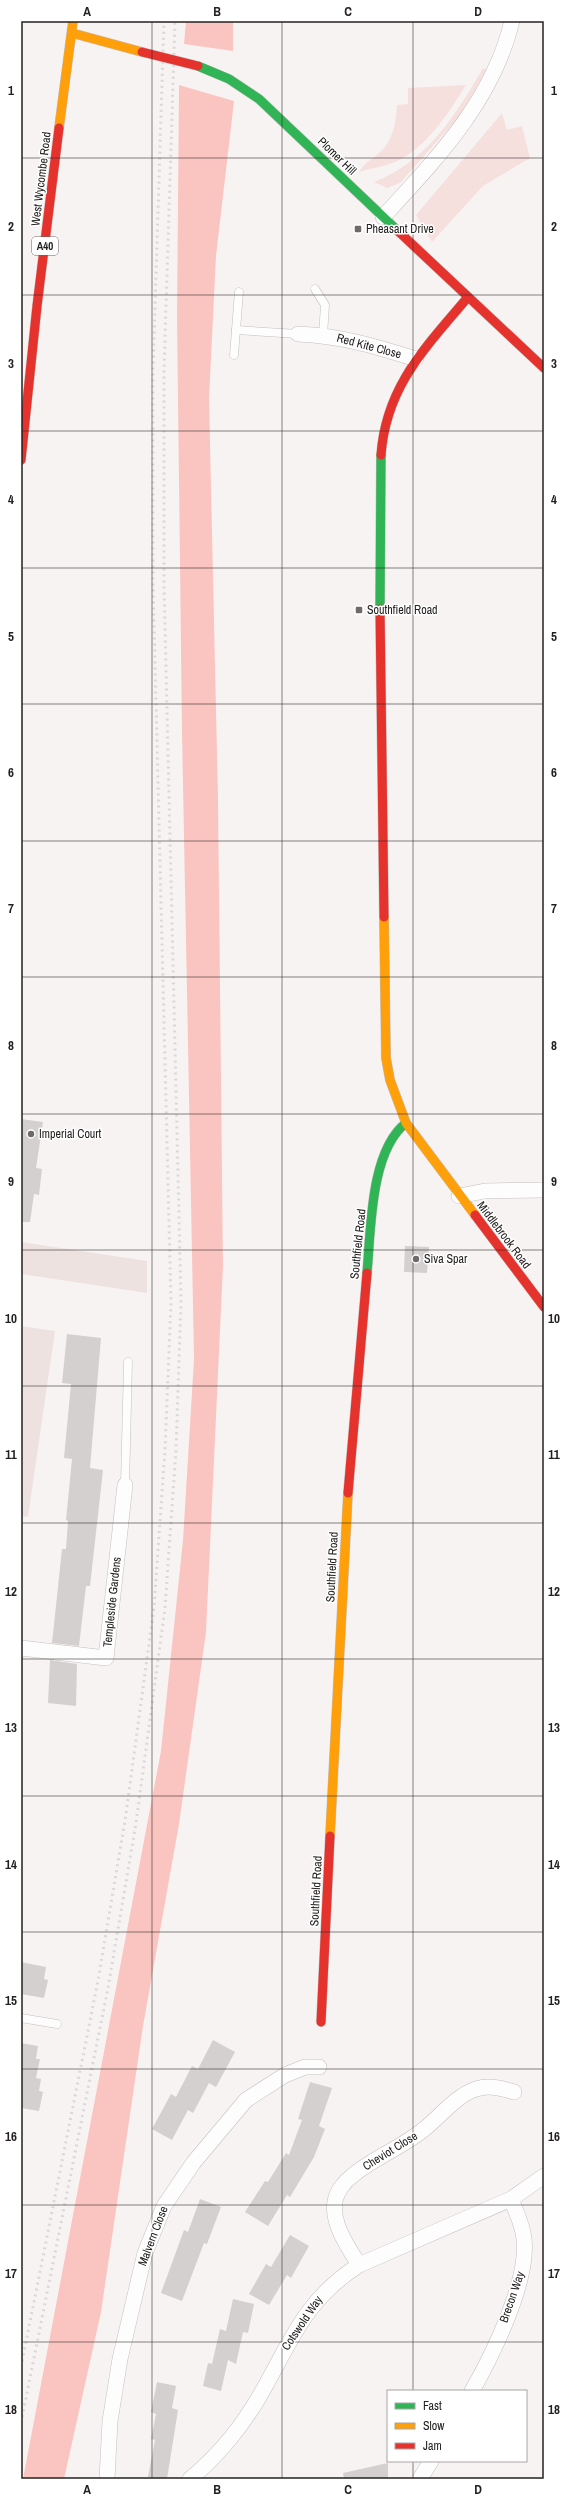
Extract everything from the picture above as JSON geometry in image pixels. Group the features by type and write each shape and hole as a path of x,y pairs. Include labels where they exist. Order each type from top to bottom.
{"street":[{"name":"West Wycombe Road","path":"21,460 24,405 73,21"},
{"path":"383,217 456,135 481,99 497,69 512,21"},
{"name":"Plomer Hill","path":"72,33 198,66 229,79 259,99 544,368"},
{"path":"468,297 416,360 390,406 381,456 379,530 386,1058 390,1080 406,1123 459,1196 485,1191 544,1190"},
{"name":"Red Kite Close","path":"298,334 323,335 362,342 416,360"},
{"name":"Southfield Road","path":"322,2022 350,1455 375,1192 388,1144 397,1130 406,1123"},
{"name":"Middlebrook Road","path":"459,1196 544,1307"},
{"name":"Templeside Gardens","path":"21,1648 106,1658 125,1485"},
{"name":"Malvern Close","path":"107,2479 110,2421 120,2359 143,2260 164,2206 194,2162 246,2100 285,2076 305,2067 319,2068"},
{"name":"Cheviot Close","path":"359,2265 345,2242 337,2220 335,2200 342,2186 365,2166 423,2130 461,2097 475,2089 488,2087 514,2092"},
{"name":"Cotswold Way","path":"190,2479 224,2445 246,2418 295,2330 316,2299 336,2280 359,2265 511,2199 544,2176"},
{"name":"Brecon Way","path":"472,2390 514,2301 524,2260 524,2239 519,2218 511,2199"},
{"path":"420,2479 430,2462"}],"lane":[{"path":"315,289 325,305 323,335"},
{"path":"234,355 239,292"},
{"path":"236,330 298,334"},
{"path":"125,1485 128,1362"},
{"path":"21,2018 57,2024"}],"shaded area":[{"path":"186,21 233,21 233,51 184,44"},
{"path":"483,68 487,70 464,111 400,183 387,188 374,182 393,173 424,150 438,135 462,103"},
{"path":"179,85 234,101 216,256 209,398 218,798 223,1266 206,1632 179,1824 143,2026 101,2312 64,2479 23,2479 161,1751 183,1540 194,1359 182,732 177,317"},
{"path":"466,85 438,126 421,145 401,159 380,167 359,172 365,164 381,152 390,138 394,128 397,105 408,104 408,88"},
{"path":"502,113 507,130 522,126 530,158 483,186 432,242 416,215"},
{"path":"21,1242 147,1261 147,1293 21,1274"},
{"path":"21,1326 55,1331 28,1517 21,1516"}],"building":[{"path":"21,1119 43,1122 36,1168 42,1169 39,1195 34,1194 30,1222 21,1222"},
{"name":"Siva Spar","path":"405,1246 429,1247 427,1273 404,1272"},
{"path":"67,1334 101,1338 90,1468 103,1470 90,1586 86,1586 79,1646 52,1643 62,1549 66,1549 68,1521 66,1520 72,1459 64,1458 71,1384 62,1383"},
{"path":"50,1660 77,1664 76,1706 48,1703"},
{"path":"21,1962 46,1967 44,1979 48,1980 44,1998 21,1994"},
{"path":"213,2040 235,2052 216,2087 209,2083 193,2113 188,2110 172,2140 152,2129 171,2094 176,2097 192,2066 198,2069"},
{"path":"21,2043 38,2046 36,2059 40,2059 36,2078 41,2079 39,2091 43,2092 39,2111 21,2108"},
{"path":"310,2082 332,2088 319,2126 325,2129 314,2157 290,2197 287,2195 268,2226 245,2212 265,2181 268,2182 286,2153 289,2155 302,2120 298,2119"},
{"path":"200,2199 221,2207 207,2244 204,2243 182,2301 161,2293 184,2230 188,2232"},
{"path":"290,2235 309,2246 291,2278 287,2275 269,2305 249,2294 266,2264 271,2267"},
{"path":"233,2299 254,2304 248,2333 243,2332 236,2364 228,2360 221,2391 203,2386 208,2363 212,2364 220,2329 226,2331"},
{"path":"157,2382 176,2386 172,2408 178,2410 167,2479 148,2477 155,2440 151,2439 156,2414 151,2412"},
{"path":"388,2463 388,2479 344,2479 343,2473"}],"railway":[{"path":"21,2367 97,1986 125,1821 154,1607 165,1450 171,1302 153,583 153,370 164,21"},
{"path":"21,2423 108,1988 136,1823 165,1608 176,1450 181,1302 164,583 164,370 175,21"}],"traffic: fast":[{"path":"198,66 229,79 259,99 398,231"},
{"path":"380,609 381,455"},
{"path":"367,1273 374,1192 379,1171 385,1152 394,1136 406,1123"}],"traffic: slow":[{"path":"59,128 73,21"},
{"path":"72,33 142,52"},
{"path":"384,917 386,1058 390,1080 406,1123 475,1215"},
{"path":"330,1836 348,1493"}],"traffic: jam":[{"path":"142,52 198,66"},
{"path":"21,460 37,306 59,128"},
{"path":"398,231 544,368"},
{"path":"381,455 384,430 391,408 400,388 423,351 468,297"},
{"path":"380,609 384,917"},
{"path":"475,1215 544,1307"},
{"path":"348,1493 367,1273"},
{"path":"321,2022 330,1836"}],"place":[{"name":"Pheasant Drive","path":"358,229"},
{"name":"Southfield Road","path":"359,610"},
{"name":"Imperial Court","path":"31,1134"},
{"name":"Siva Spar","path":"416,1259"}]}
